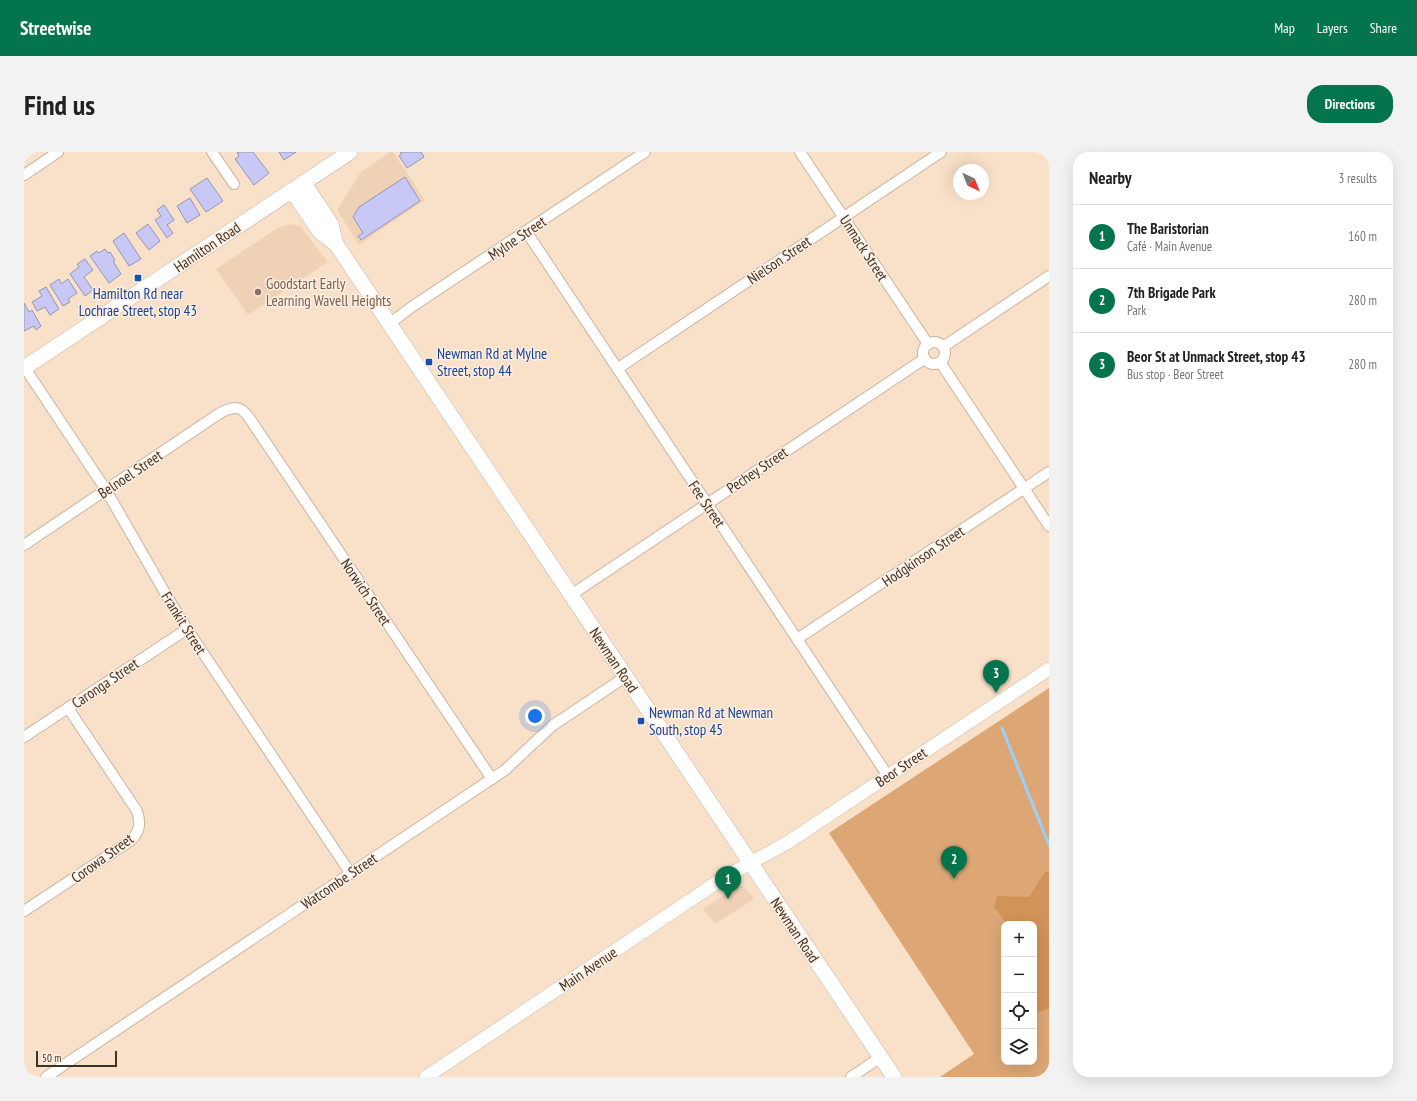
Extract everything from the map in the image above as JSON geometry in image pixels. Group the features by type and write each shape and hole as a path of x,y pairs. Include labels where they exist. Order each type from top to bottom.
{"main road":[{"name":"Hamilton Road","path":"25,368 350,152"},
{"name":"Newman Road","path":"304,183 331,224 336,244 894,1077"},
{"name":"Newman Road","path":"292,191 320,232 336,244"}],"street":[{"path":"24,175 58,152"},
{"path":"212,152 234,184"},
{"name":"Mylne Street","path":"389,324 413,306 645,152"},
{"name":"Unmack Street","path":"800,152 928,344"},
{"name":"Nielson Street","path":"617,369 941,152"},
{"name":"Fee Street","path":"526,232 888,776"},
{"path":"943,347 1049,276"},
{"path":"934,342 943,347 945,353 940,362 936,364 929,363 924,359 923,349 928,344 934,342"},
{"name":"Pechey Street","path":"571,595 924,359"},
{"path":"940,362 1049,526"},
{"name":"Frankit Street","path":"25,368 106,490 187,629 350,874"},
{"name":"Belnoel Street","path":"24,545 220,413 229,409 237,408"},
{"name":"Norwich Street","path":"237,408 244,412 250,419 492,780"},
{"name":"Hodgkinson Street","path":"797,639 1049,472"},
{"name":"Caronga Street","path":"24,737 187,629"},
{"name":"Beor Street","path":"751,863 790,841 1049,669"},
{"name":"Watcombe Street","path":"46,1077 492,780 517,760 552,726 625,677"},
{"name":"Corowa Street","path":"24,912 130,841 135,836 140,823 137,811 68,708"},
{"name":"Main Avenue","path":"426,1077 722,880 751,863"},
{"path":"850,1077 881,1057"}],"shaded area":[{"path":"390,152 393,152 425,200 359,245 337,210 360,173"},
{"name":"Goodstart Early Learning Wavell Heights","path":"293,224 301,227 328,262 248,315 216,269 279,227"},
{"path":"1049,688 1049,1077 940,1077 974,1054 829,833"},
{"path":"1049,871 1049,1009 1037,1012 1037,921 1005,921 994,907 997,896 1029,897 1045,872"},
{"path":"739,885 745,887 754,899 715,924 703,909"}],"building":[{"path":"237,152 253,152 269,173 254,185 235,159 239,156"},
{"path":"279,152 296,152 284,160"},
{"path":"400,152 421,152 424,157 407,168 399,156 402,154"},
{"path":"405,177 420,201 361,240 358,236 363,233 353,217 359,207"},
{"path":"207,178 223,201 206,212 190,189"},
{"path":"190,198 200,215 187,223 177,206"},
{"path":"164,205 174,220 167,225 173,233 167,238 155,220 161,216 157,210"},
{"path":"148,224 160,241 149,250 136,233"},
{"path":"124,233 141,259 129,266 113,241"},
{"path":"105,249 108,253 110,252 115,260 113,261 121,274 109,283 90,256 97,251 99,253"},
{"path":"85,259 93,270 84,277 93,290 85,296 70,274 79,267 77,264"},
{"path":"59,279 61,284 68,279 77,293 68,299 70,302 63,306 50,285"},
{"path":"46,287 59,309 50,315 45,307 37,311 32,302 42,296 39,291"},
{"path":"24,303 29,312 32,310 41,326 36,330 34,326 24,331"}],"waterway":[{"path":"1002,728 1049,845"}],"place":[{"name":"Hamilton Rd near Lochrae Street, stop 43","path":"138,278"},
{"name":"Goodstart Early Learning Wavell Heights","path":"258,292"},
{"name":"Newman Rd at Mylne Street, stop 44","path":"429,362"},
{"name":"Beor St at Unmack Street, stop 43","path":"996,693"},
{"name":"Newman Rd at Newman South, stop 45","path":"641,721"},
{"name":"7th Brigade Park","path":"954,879"},
{"name":"The Baristorian","path":"728,899"}]}
